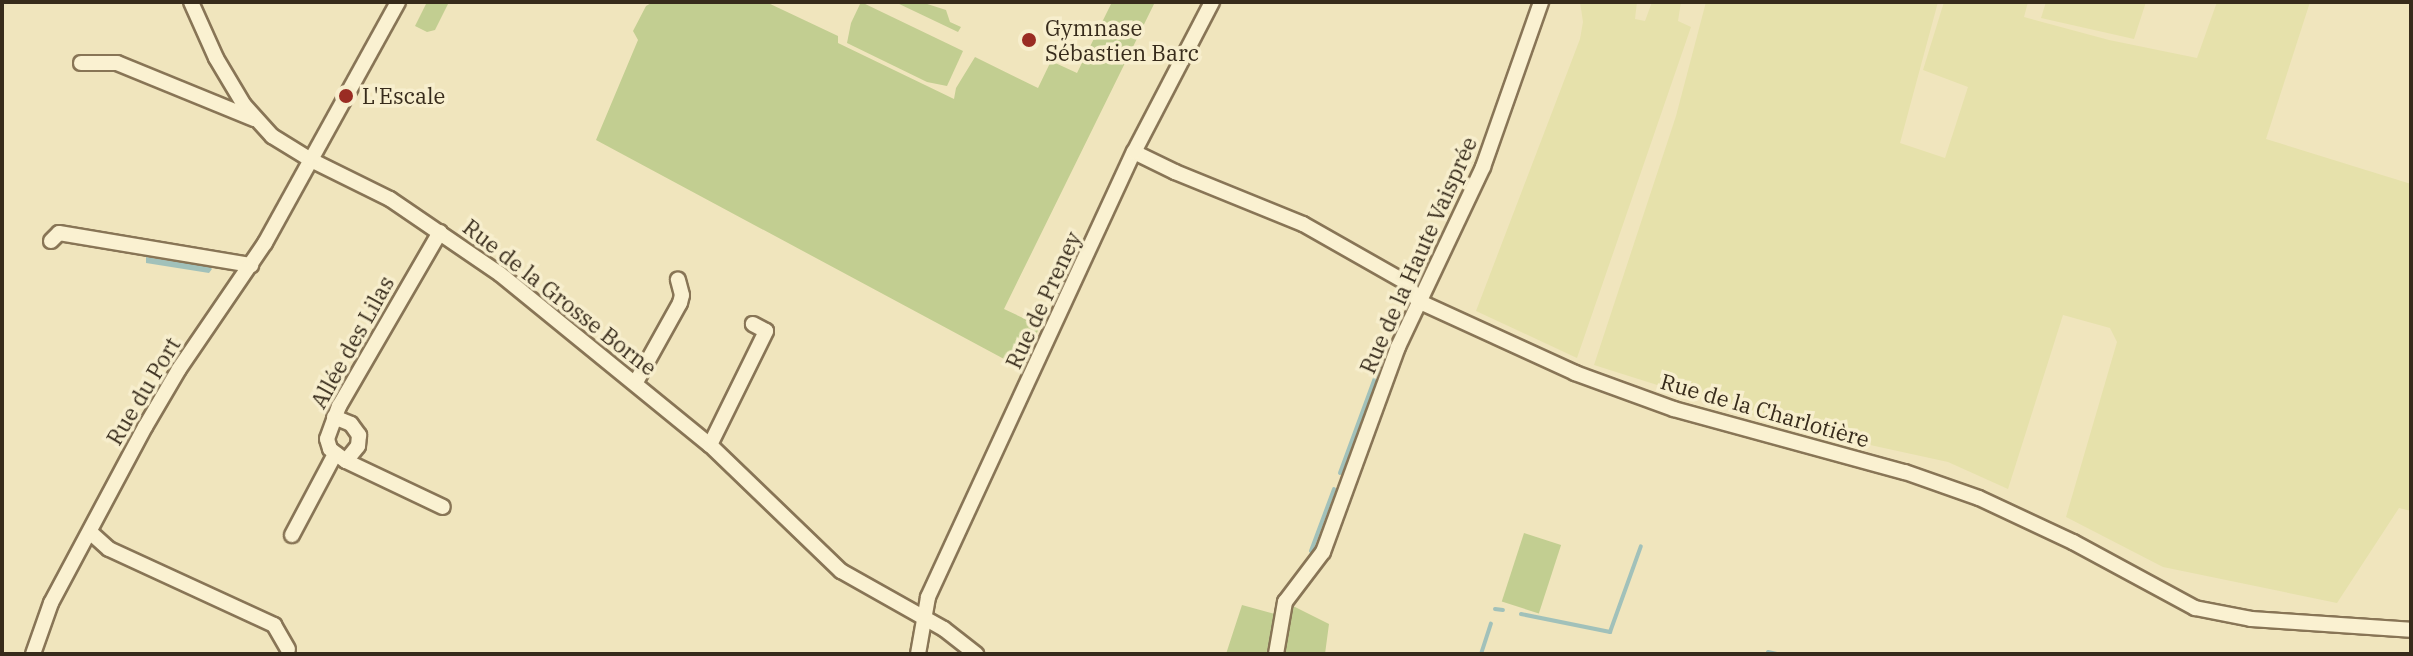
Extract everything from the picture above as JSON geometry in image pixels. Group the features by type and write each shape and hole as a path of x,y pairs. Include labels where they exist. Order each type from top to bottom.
{"street":[{"name":"Rue de la Grosse Borne","path":"191,2 216,58 255,119 272,136 311,160 390,199 513,284 710,445 841,571 944,629 976,654"},
{"path":"386,18 389,2"},
{"path":"386,18 398,2"},
{"name":"Rue de Preney","path":"918,654 928,597 1134,152 1212,2"},
{"name":"Rue de la Haute Vaisprée","path":"1276,654 1285,602 1323,552 1418,301 1435,276 1483,167 1541,2"},
{"name":"Rue du Port","path":"33,654 51,603 179,369 251,265 386,18"},
{"path":"81,63 117,63 255,119"},
{"name":"Rue de la Charlotière","path":"1134,152 1303,224 1407,283 1418,301 1575,373 1674,409 1905,472 1979,498 2073,542 2195,608 2251,619 2411,630"},
{"name":"Allée des Lilas","path":"340,457 327,439 334,417 440,232"},
{"path":"51,241 59,233 251,265"},
{"path":"636,382 680,303 682,295 678,280"},
{"path":"710,445 766,331 753,324"},
{"path":"292,535 340,457 358,446 359,435 351,424 334,417"},
{"path":"340,457 443,507"},
{"path":"90,532 109,549 274,625 288,649"}],"shaded area":[{"path":"1580,2 1637,2 1635,19 1645,21 1652,2 1681,2 1678,21 1691,27 1577,358 1476,311 1580,39 1583,22"},
{"path":"1706,2 1938,2 1900,143 1945,158 1968,87 1923,70 1944,2 2028,2 2024,17 2109,40 2197,58 2217,2 2310,2 2266,139 2411,184 2411,511 2399,508 2337,603 2163,567 2066,517 2117,342 2110,328 2063,315 2008,489 1948,462 1797,429 1594,365 1676,116"},
{"path":"2046,2 2146,2 2134,39 2041,18"}],"green space":[{"path":"427,2 449,2 435,30 427,32 415,26"},
{"path":"653,2 766,2 838,36 838,43 954,99 956,88 975,57 1038,88 1051,61 1077,73 1112,2 1155,2 1004,309 1040,326 1021,368 596,140 638,40 633,31 646,6"},
{"path":"861,2 963,51 947,86 927,82 847,43 851,23"},
{"path":"895,2 921,2 946,10 950,22 961,27 958,32"},
{"path":"1524,533 1561,545 1539,614 1502,601"},
{"path":"1285,602 1329,624 1325,654 1226,654 1242,605 1275,614"}],"water":[{"path":"146,257 212,269 209,273 146,263"}],"waterway":[{"path":"1340,473 1387,345"},
{"path":"1311,551 1334,489"},
{"path":"1521,614 1610,632 1641,546"},
{"path":"1270,647 1277,609"},
{"path":"1495,609 1503,610"},
{"path":"1481,654 1491,624"},
{"path":"1768,652 1777,654"}],"place":[{"name":"Gymnase Sébastien Barc","path":"1029,40"},
{"name":"L'Escale","path":"346,96"}]}
